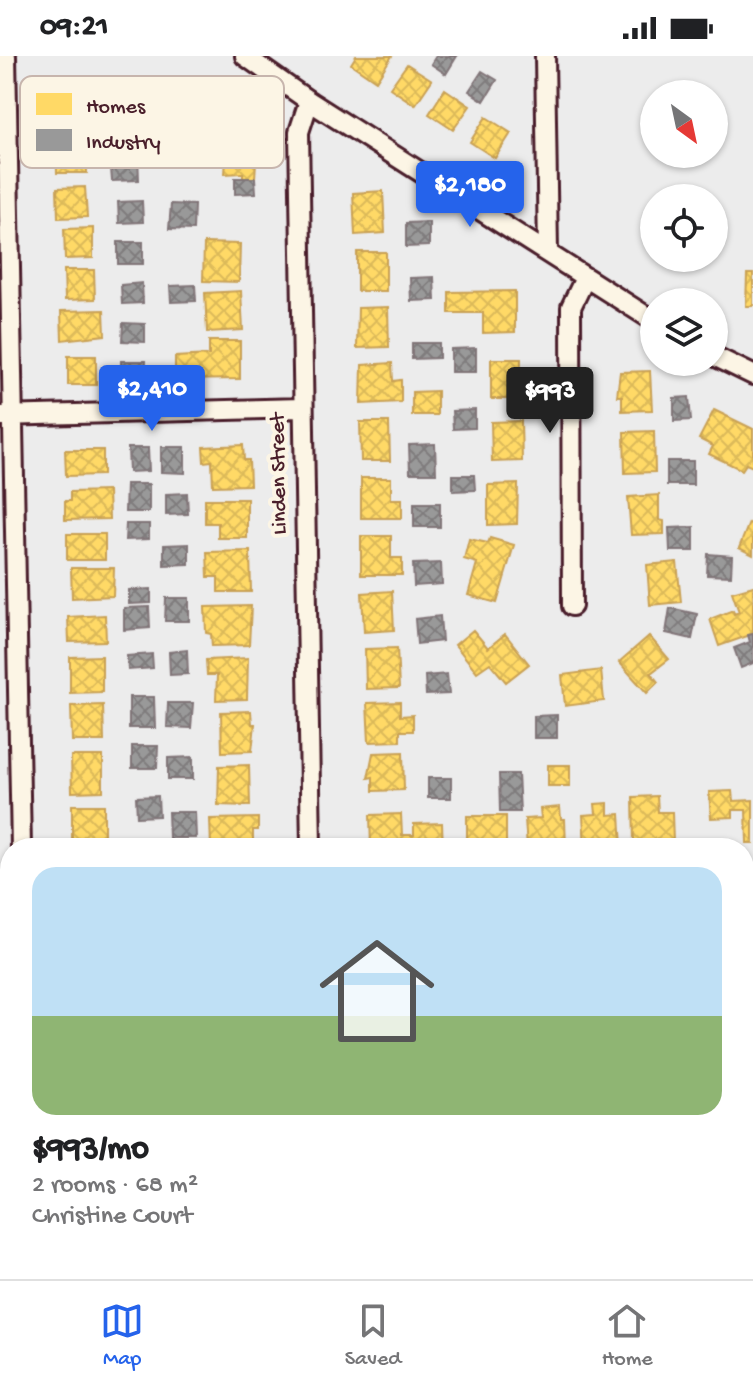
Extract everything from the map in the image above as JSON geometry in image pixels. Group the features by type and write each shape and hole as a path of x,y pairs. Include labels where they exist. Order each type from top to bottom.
{"street":[{"path":"6,56 6,416 21,838"},
{"path":"245,56 276,76"},
{"path":"273,56 276,76"},
{"path":"545,56 548,253"},
{"path":"284,82 640,312"},
{"name":"Linden Street","path":"309,101 299,132 311,838"},
{"path":"572,606 571,307 585,278"},
{"path":"728,363 753,375"},
{"path":"6,416 302,408"}],"building: Homes":[{"path":"356,56 392,56 376,81 351,64"},
{"path":"407,64 432,80 415,105 390,88"},
{"path":"445,89 470,106 453,130 429,114"},
{"path":"486,117 511,133 495,158 470,142"},
{"path":"57,168 87,168 87,173 57,173"},
{"path":"225,168 256,168 255,178 243,178 243,173 225,174"},
{"path":"85,187 87,217 58,218 57,188"},
{"path":"383,191 385,233 355,235 353,193"},
{"path":"93,228 93,258 65,259 64,229"},
{"path":"204,243 240,244 239,282 203,281"},
{"path":"357,252 386,252 386,291 357,291"},
{"path":"64,270 94,270 95,299 65,300"},
{"path":"747,274 753,274 753,306 746,306"},
{"path":"241,291 243,330 207,332 205,293"},
{"path":"515,291 515,332 483,333 483,313 449,313 449,292"},
{"path":"388,307 389,347 357,348 358,308"},
{"path":"104,310 105,335 62,340 61,311"},
{"path":"209,341 240,341 240,379 175,380 175,357 209,355"},
{"path":"68,356 96,356 96,385 68,385"},
{"path":"491,359 521,359 520,399 491,399"},
{"path":"392,363 393,381 401,380 401,402 361,404 362,365"},
{"path":"640,371 640,376 650,376 652,410 622,411 622,396 617,396 620,372"},
{"path":"437,391 437,415 412,415 412,392"},
{"path":"714,410 753,429 753,467 746,464 742,470 709,454 713,446 699,439"},
{"path":"521,421 522,461 492,462 491,422"},
{"path":"360,422 389,422 390,461 361,461"},
{"path":"654,431 655,472 625,473 624,432"},
{"path":"243,445 244,460 249,460 250,485 213,486 212,461 204,462 203,447"},
{"path":"65,450 103,450 103,475 66,476"},
{"path":"361,478 391,478 391,499 402,499 402,518 361,518"},
{"path":"518,484 517,524 488,525 488,485"},
{"path":"108,491 109,519 65,520 65,501 70,501 70,492"},
{"path":"659,495 659,520 664,521 664,534 631,535 628,497"},
{"path":"205,499 247,499 247,538 218,538 218,523 205,523"},
{"path":"749,523 753,524 753,555 739,548"},
{"path":"67,534 105,534 105,560 67,560"},
{"path":"361,536 391,536 391,558 402,558 402,575 361,575"},
{"path":"490,538 514,545 497,603 468,595 477,563 464,559 469,539 488,543"},
{"path":"250,551 251,592 218,592 218,577 208,577 207,552"},
{"path":"677,562 681,602 650,605 647,565"},
{"path":"71,568 114,568 113,596 72,598"},
{"path":"753,586 753,634 719,646 710,619 733,610 734,614 739,612 732,592"},
{"path":"392,591 394,630 364,632 362,593"},
{"path":"251,606 249,645 212,646 211,634 206,633 205,607"},
{"path":"105,615 106,641 69,642 68,617"},
{"path":"473,630 488,648 505,634 529,664 506,682 490,663 477,672 455,645"},
{"path":"649,636 669,659 651,673 658,682 647,693 619,662"},
{"path":"397,648 399,688 366,689 365,649"},
{"path":"102,656 102,692 70,693 70,657"},
{"path":"248,658 247,699 216,700 217,675 207,675 206,660"},
{"path":"601,670 604,701 565,706 562,675"},
{"path":"400,702 400,716 413,715 413,731 400,731 400,741 369,742 367,703"},
{"path":"103,705 104,741 72,741 71,706"},
{"path":"251,711 252,724 255,724 252,751 222,752 221,712"},
{"path":"403,752 404,790 373,791 373,777 368,778 373,753"},
{"path":"71,756 103,756 103,791 72,792"},
{"path":"249,765 250,806 218,805 219,766"},
{"path":"548,765 570,765 570,786 548,786"},
{"path":"732,791 733,801 753,800 753,838 747,838 746,810 733,810 733,817 711,818 709,792"},
{"path":"657,796 658,812 672,812 673,838 634,838 633,797"},
{"path":"608,803 608,815 620,814 621,838 584,838 583,815 596,814 595,804"},
{"path":"72,805 104,805 104,838 72,838"},
{"path":"560,807 561,819 565,819 566,838 526,838 525,819 541,818 540,809"},
{"path":"401,814 402,835 414,835 414,824 442,823 443,838 371,838 370,815"},
{"path":"467,816 506,816 506,838 467,838"},
{"path":"258,818 258,830 253,830 253,838 211,838 210,819"}],"building: Industry":[{"path":"436,56 457,56 446,74 431,64"},
{"path":"482,71 497,80 484,101 469,91"},
{"path":"111,168 139,168 139,180 112,181"},
{"path":"235,178 255,178 256,193 235,194"},
{"path":"142,201 143,222 119,223 118,202"},
{"path":"171,204 194,205 193,230 169,229"},
{"path":"429,222 429,246 406,247 406,223"},
{"path":"118,242 143,242 143,264 118,264"},
{"path":"434,277 435,300 411,301 410,278"},
{"path":"142,283 143,303 122,304 121,285"},
{"path":"195,285 196,301 171,302 170,286"},
{"path":"123,323 145,324 145,342 122,341"},
{"path":"412,343 439,343 439,358 412,359"},
{"path":"476,348 476,372 451,372 451,349"},
{"path":"121,361 146,361 145,382 121,382"},
{"path":"689,397 691,420 674,421 674,398"},
{"path":"475,410 475,428 453,429 452,411"},
{"path":"435,444 436,473 410,473 409,445"},
{"path":"161,447 185,447 185,473 161,472"},
{"path":"128,448 148,448 149,471 129,472"},
{"path":"667,461 693,461 693,485 667,485"},
{"path":"453,475 474,475 475,490 453,491"},
{"path":"126,484 149,484 149,512 125,512"},
{"path":"187,493 188,514 166,515 166,494"},
{"path":"414,503 440,503 440,527 414,527"},
{"path":"126,524 149,524 149,539 125,540"},
{"path":"694,527 694,551 670,551 669,528"},
{"path":"189,544 189,564 164,565 164,545"},
{"path":"708,554 732,556 731,576 707,575"},
{"path":"441,563 442,584 414,586 413,564"},
{"path":"151,589 151,603 129,604 129,590"},
{"path":"166,598 189,598 189,621 165,621"},
{"path":"149,607 150,628 124,630 124,608"},
{"path":"670,608 697,614 692,639 666,633"},
{"path":"440,616 442,641 417,644 415,619"},
{"path":"753,634 753,663 741,668 734,648 750,642 748,635"},
{"path":"187,650 188,674 170,675 169,652"},
{"path":"152,654 153,668 128,670 127,656"},
{"path":"447,674 449,694 426,695 425,676"},
{"path":"129,697 154,697 155,728 129,728"},
{"path":"168,703 193,703 191,728 167,727"},
{"path":"557,715 557,738 534,738 534,716"},
{"path":"132,746 158,746 157,768 132,768"},
{"path":"193,757 193,779 168,779 168,758"},
{"path":"499,774 518,774 520,812 500,812"},
{"path":"428,778 451,778 451,798 428,798"},
{"path":"158,796 159,816 137,817 136,797"},
{"path":"168,812 195,812 196,838 169,838"}]}
